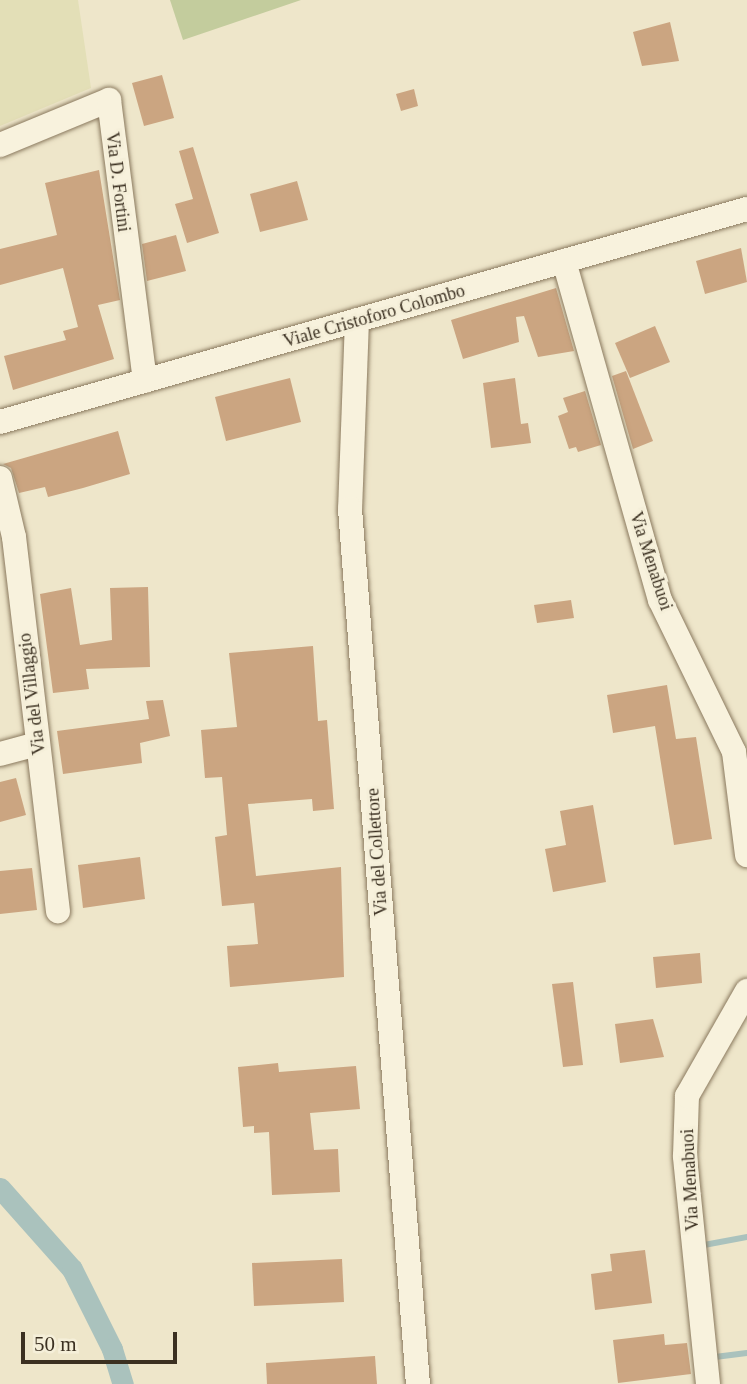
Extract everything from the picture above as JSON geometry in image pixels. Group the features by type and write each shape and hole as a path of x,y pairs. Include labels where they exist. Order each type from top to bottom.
{"street":[{"name":"Via D. Fortini","path":"0,145 109,100 145,381"},
{"name":"Viale Cristoforo Colombo","path":"0,422 747,209"},
{"name":"Via Menabuoi","path":"564,261 660,600 740,751 747,855"},
{"name":"Via del Collettore","path":"358,320 351,509 418,1384"},
{"name":"Via del Villaggio","path":"0,478 8,564 38,744 58,911"},
{"path":"0,754 38,744"},
{"name":"Via Menabuoi","path":"708,1384 685,1156 687,1096 747,991"}],"shaded area":[{"path":"0,0 78,0 91,88 0,126"}],"green space":[{"path":"170,0 301,0 183,40"}],"building":[{"path":"670,22 679,61 642,66 633,32"},
{"path":"162,75 174,118 144,126 132,83"},
{"path":"414,89 418,106 401,111 396,94"},
{"path":"193,147 219,233 187,243 175,204 193,199 179,151"},
{"path":"99,170 120,300 98,305 114,359 13,390 4,356 66,340 63,331 78,327 63,268 0,285 0,249 57,235 45,183"},
{"path":"297,181 308,220 260,232 250,194"},
{"path":"176,235 186,271 147,281 142,244"},
{"path":"741,248 747,282 705,294 696,261"},
{"path":"556,288 574,351 538,357 524,316 516,317 519,342 463,359 451,320"},
{"path":"655,326 670,362 630,378 615,343"},
{"path":"626,371 653,441 633,449 612,376"},
{"path":"290,378 301,422 226,441 215,397"},
{"path":"515,378 521,424 528,423 531,443 491,448 483,383"},
{"path":"585,391 601,445 578,452 576,447 569,449 558,416 568,412 563,398"},
{"path":"118,431 130,474 83,488 48,497 45,487 19,493 11,468 3,464"},
{"path":"148,587 150,667 86,669 89,689 53,693 40,594 71,588 80,645 112,640 110,588"},
{"path":"571,600 574,618 537,623 534,605"},
{"path":"313,646 318,721 327,720 334,809 313,811 312,799 248,804 256,876 341,867 344,977 230,987 227,946 258,944 254,903 222,906 215,837 227,835 222,777 205,778 201,730 237,727 229,653"},
{"path":"667,685 676,739 696,737 712,839 674,845 655,726 613,733 607,695"},
{"path":"163,700 170,736 140,743 142,763 63,774 57,731 149,719 146,701"},
{"path":"16,778 26,815 0,822 0,782"},
{"path":"593,805 606,882 553,892 545,849 566,845 560,811"},
{"path":"140,857 145,899 83,908 78,865"},
{"path":"32,868 37,910 0,914 0,871"},
{"path":"700,953 702,983 656,988 653,957"},
{"path":"573,982 583,1065 563,1067 552,984"},
{"path":"653,1019 664,1057 620,1063 615,1024"},
{"path":"278,1063 279,1072 356,1066 360,1109 310,1113 314,1150 338,1149 340,1192 272,1195 269,1132 254,1133 254,1126 243,1127 238,1067"},
{"path":"645,1250 652,1303 595,1310 591,1274 612,1271 610,1254"},
{"path":"342,1259 344,1302 254,1306 252,1263"},
{"path":"664,1334 665,1345 687,1343 691,1374 618,1383 613,1340"},
{"path":"375,1356 377,1384 267,1384 266,1363"}],"waterway":[{"path":"0,1188 72,1269 112,1349 123,1384"},
{"path":"704,1245 747,1237"},
{"path":"715,1357 747,1353"}]}
